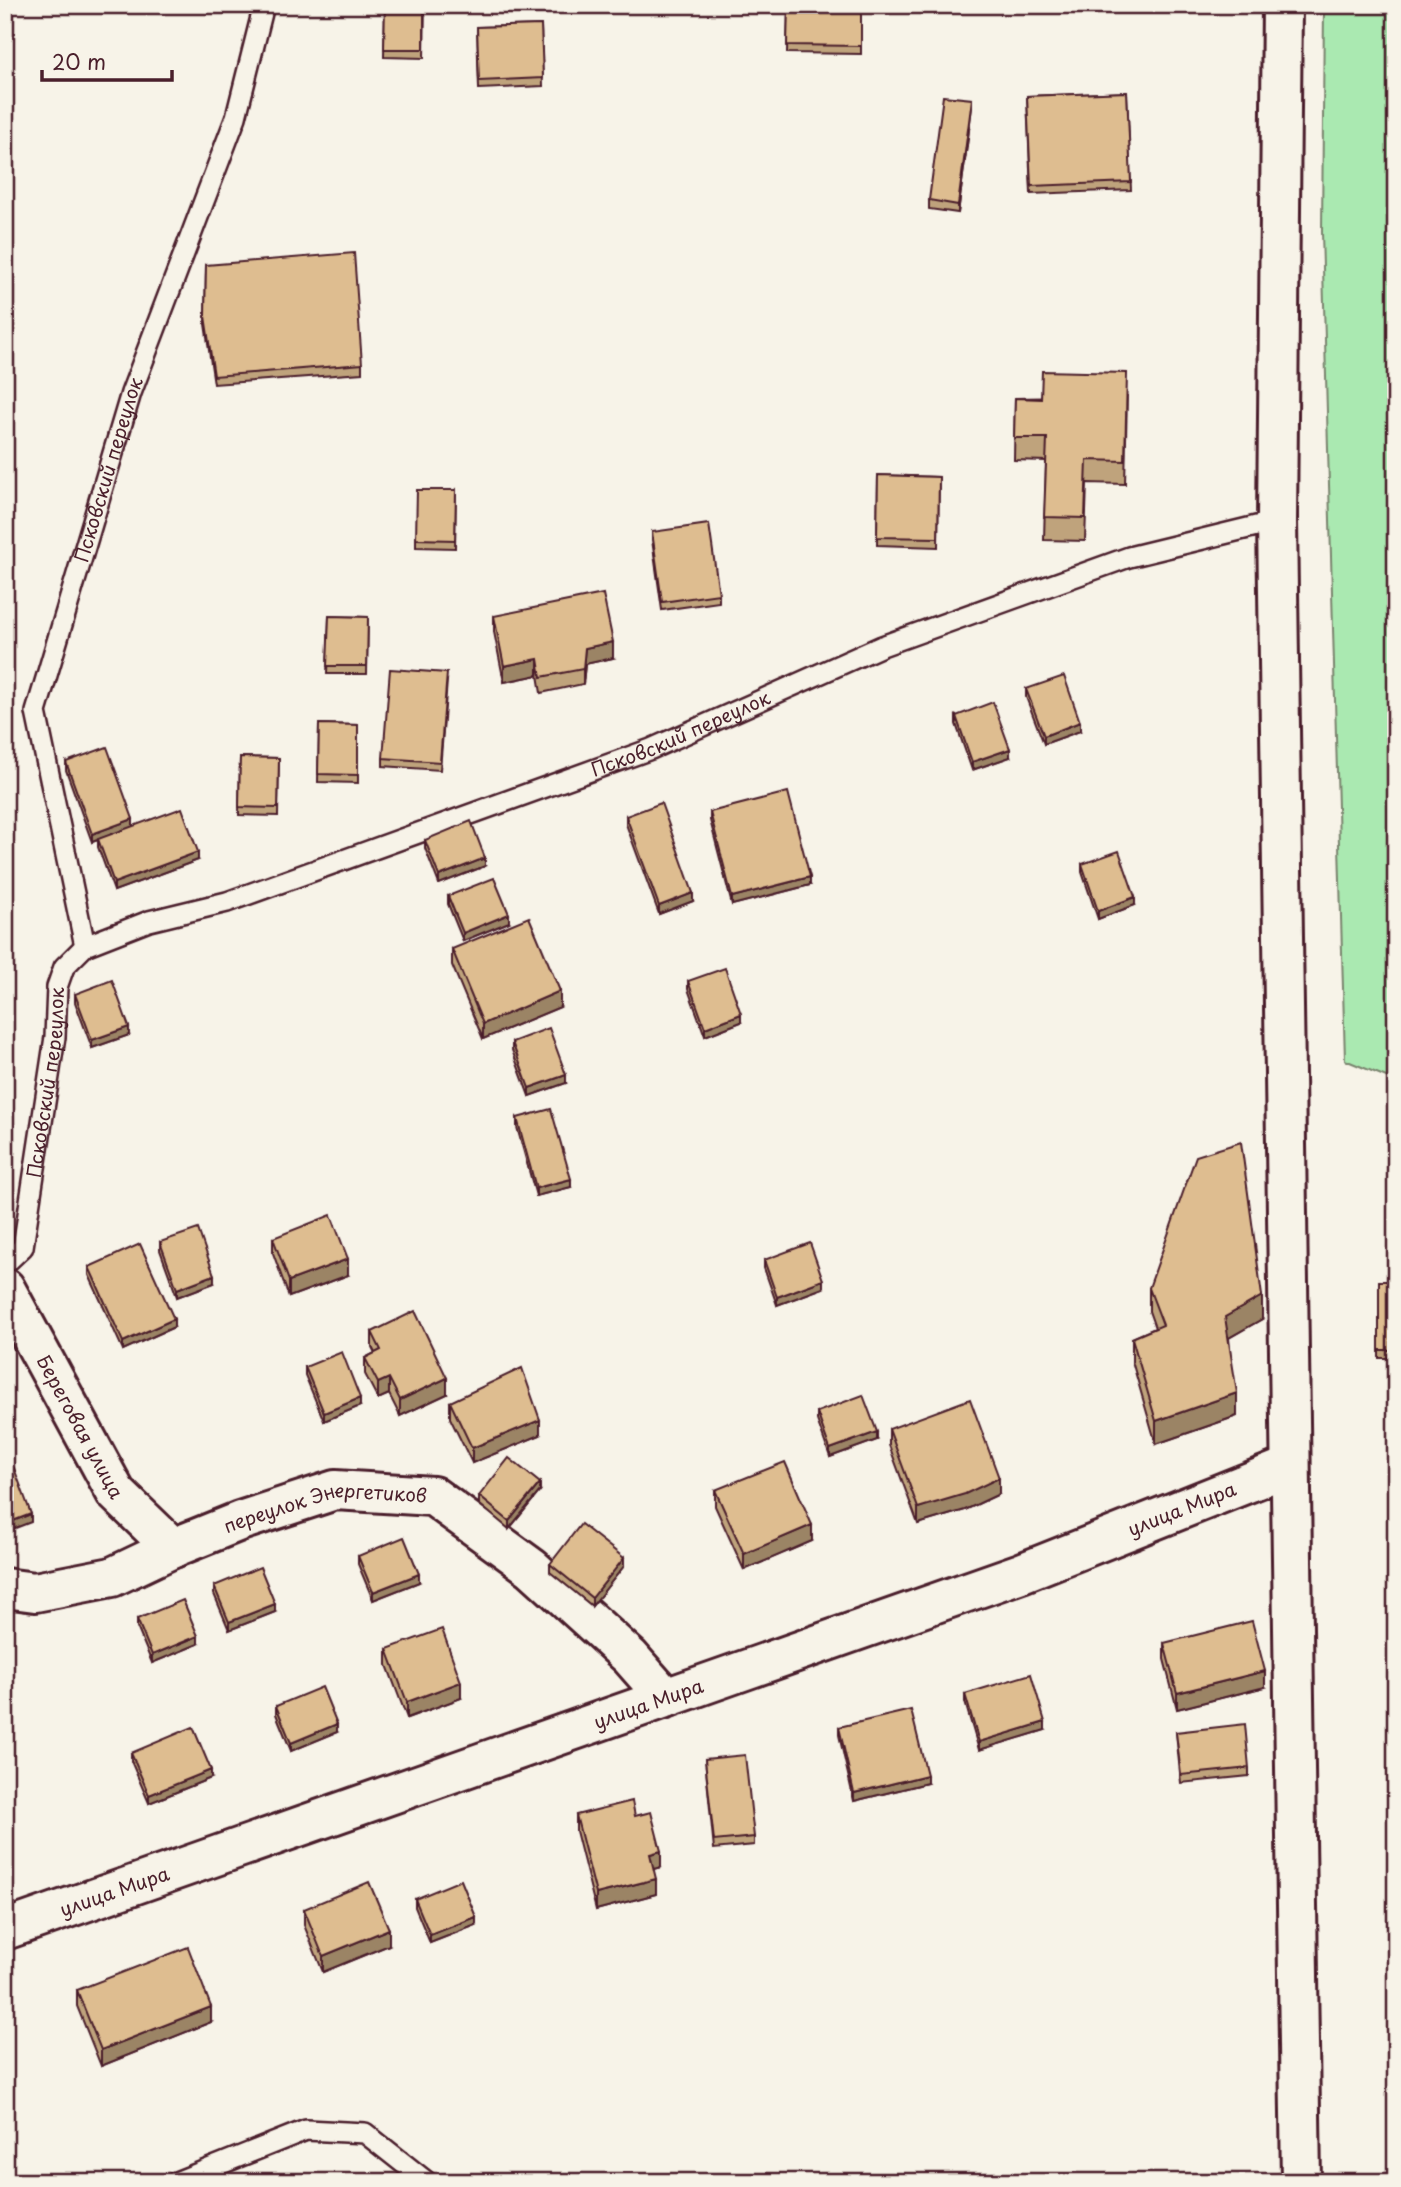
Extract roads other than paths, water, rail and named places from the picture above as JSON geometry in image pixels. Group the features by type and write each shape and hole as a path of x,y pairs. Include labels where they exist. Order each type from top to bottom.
{"street":[{"path":"1282,5 1277,521 1301,2182"},
{"name":"Береговая улица","path":"5,1289 116,1493 173,1548"},
{"name":"улица Мира","path":"5,1930 1021,1573 1290,1466"},
{"name":"переулок Энергетиков","path":"5,1588 35,1592 112,1577 173,1548 240,1521 335,1490 433,1496 532,1568 630,1657 666,1698"}],"lane":[{"name":"Псковский переулок","path":"85,946 36,712 131,393 236,117 264,5"},
{"name":"Псковский переулок","path":"5,1264 23,1247 55,1037 57,987 64,967 85,946 149,921 227,902 651,749 882,646 1116,562 1277,521"},
{"path":"176,2182 306,2130 365,2133 428,2182"}]}
